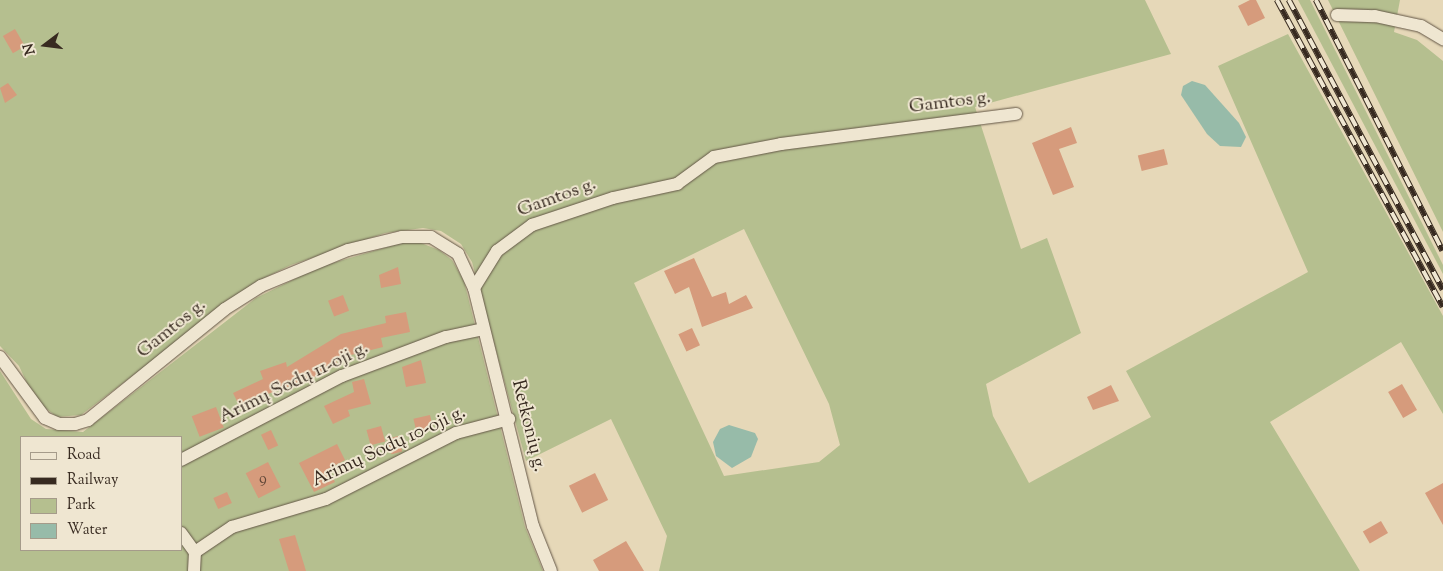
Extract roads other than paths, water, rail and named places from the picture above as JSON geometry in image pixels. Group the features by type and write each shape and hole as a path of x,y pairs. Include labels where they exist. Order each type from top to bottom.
{"street":[{"path":"1337,14 1375,16 1421,26 1443,40"},
{"name":"Gamtos g.","path":"474,288 497,251 513,235 613,198 676,184 714,157 781,144 1016,114"},
{"name":"Gamtos g.","path":"0,357 45,418 59,424 75,424 88,420 240,300 295,270 348,250 402,237 431,237 458,254 474,288"},
{"name":"Retkonių g.","path":"474,288 483,329 509,419 533,526 551,571"},
{"name":"Arimų Sodų 11-oji g.","path":"182,459 342,376 446,337 483,329"},
{"name":"Arimų Sodų 10-oji g.","path":"195,552 232,526 326,499 456,433 509,419"},
{"path":"182,534 195,552 194,571"}],"water":[{"path":"1192,81 1205,85 1239,123 1246,137 1241,147 1220,146 1207,134 1181,95 1183,86"},
{"path":"729,425 755,433 758,439 751,457 732,468 716,456 713,442 720,429"}],"railway":[{"path":"1277,0 1443,307"},
{"path":"1289,0 1443,290"},
{"path":"1316,0 1443,251"}]}
